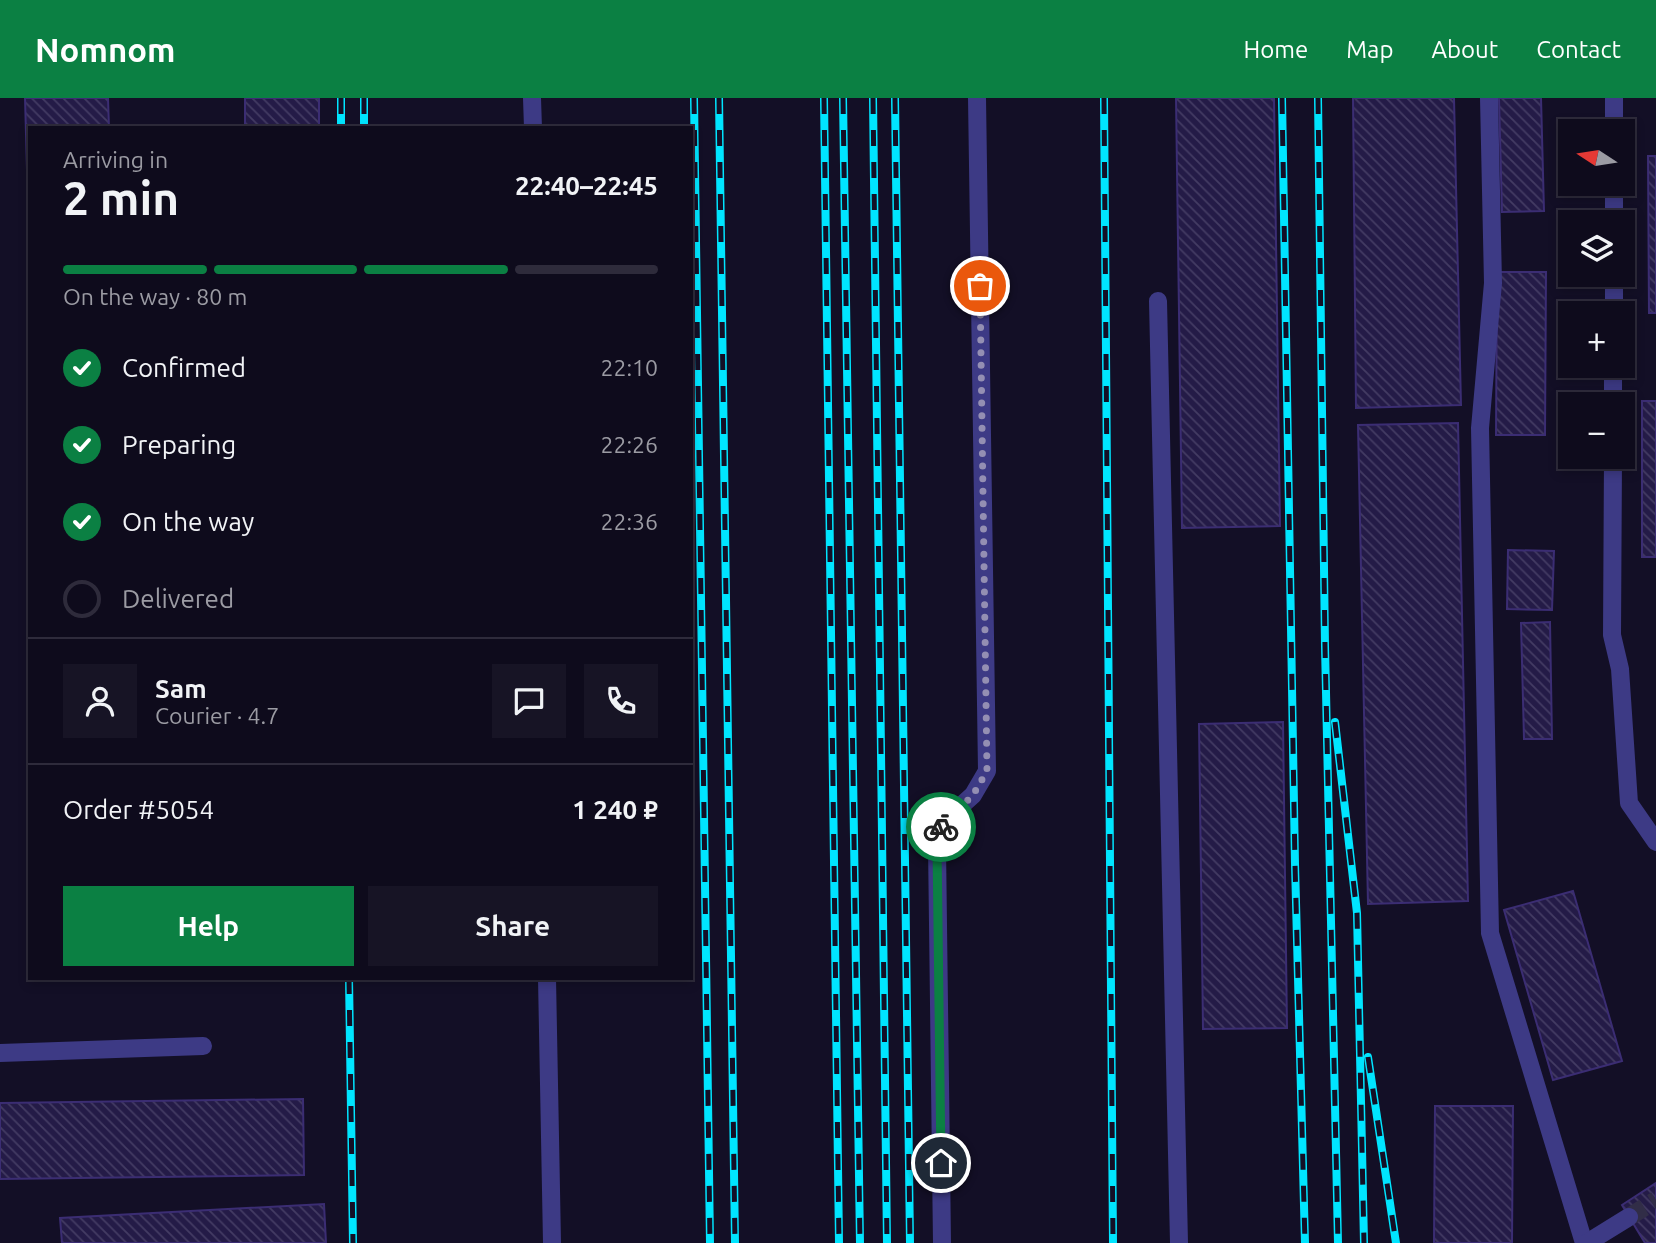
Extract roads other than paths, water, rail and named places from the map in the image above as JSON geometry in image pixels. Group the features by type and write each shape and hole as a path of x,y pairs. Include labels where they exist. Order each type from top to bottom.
{"lane":[{"path":"532,98 533,126"},
{"path":"942,1243 937,845 942,823 973,795 987,771 977,98"},
{"path":"1489,98 1493,283 1480,428 1490,933 1586,1243 1629,1217"},
{"path":"1614,98 1614,119"},
{"path":"1158,301 1179,1243"},
{"path":"1613,469 1612,635 1620,669 1629,803 1656,842"},
{"path":"547,980 552,1243"},
{"path":"0,1053 203,1046"}],"tunnel":[{"path":"1629,1217 1656,1200"}],"railway":[{"path":"341,98 341,126"},
{"path":"364,98 364,126"},
{"path":"694,98 710,1243"},
{"path":"719,98 735,1243"},
{"path":"824,98 839,1243"},
{"path":"843,98 860,1243"},
{"path":"873,98 887,1243"},
{"path":"895,98 910,1243"},
{"path":"1104,98 1113,1243"},
{"path":"1282,98 1295,864 1305,1243"},
{"path":"1318,98 1325,646 1338,1243"},
{"path":"1335,722 1357,913 1364,1243"},
{"path":"349,980 353,1243"},
{"path":"1368,1057 1396,1243"}]}
